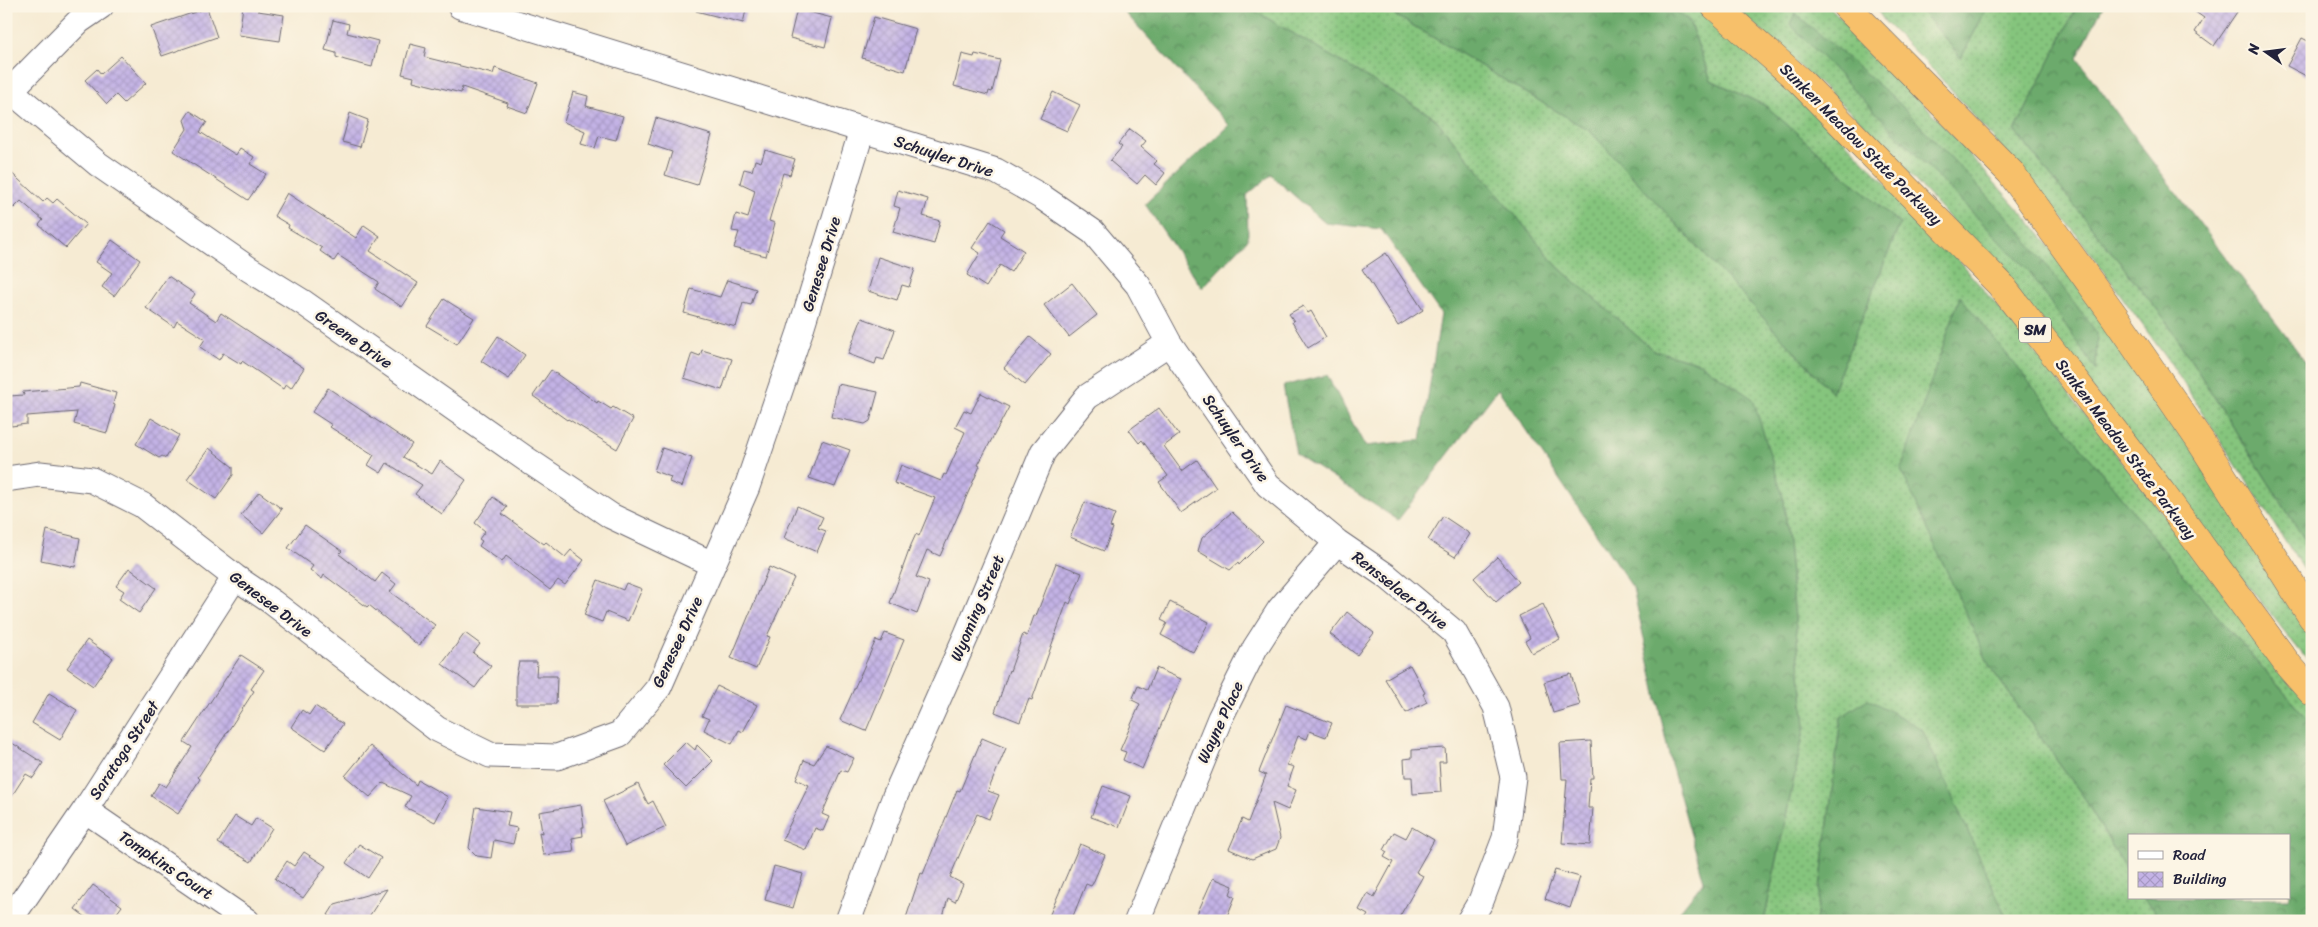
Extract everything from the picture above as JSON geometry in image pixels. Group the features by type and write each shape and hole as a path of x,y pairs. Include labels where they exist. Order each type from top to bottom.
{"highway":[{"name":"Sunken Meadow State Parkway","path":"1715,6 1800,81 2000,284 2160,492 2289,666 2312,692"},
{"path":"1846,6 2011,173 2115,317 2201,442 2312,617"}],"street":[{"path":"9,93 79,21 100,6"},
{"name":"Schuyler Drive","path":"460,6 996,171 1042,197 1093,232 1138,285 1169,343 1268,485 1337,542"},
{"name":"Greene Drive","path":"9,93 98,164 249,269 304,303 526,460 611,516 712,564"},
{"name":"Genesee Drive","path":"6,479 40,474 92,480 142,505 437,729 490,755 557,757 620,734 659,687 747,487 800,332 862,130"},
{"name":"Wyoming Street","path":"848,921 895,796 967,634 1043,452 1087,397 1169,343"},
{"name":"Wayne Place","path":"1137,921 1220,718 1255,648 1280,609 1337,542"},
{"name":"Rensselaer Drive","path":"1337,542 1388,577 1454,632 1496,707 1513,777 1512,786 1505,838 1481,901 1470,921"},
{"name":"Saratoga Street","path":"9,921 85,810 235,577"},
{"name":"Tompkins Court","path":"85,810 247,921"}],"green space":[{"path":"1119,6 1247,6 1435,118 1558,267 1653,350 1700,363 1753,399 1784,500 1805,726 1764,921 1672,921 1704,881 1671,764 1633,588 1498,389 1398,520 1296,454 1283,386 1327,375 1365,446 1421,440 1441,314 1381,229 1325,223 1271,175 1247,195 1248,239 1202,288 1145,204 1229,125"},
{"path":"1247,6 1380,6 1590,131 1832,392 1900,224 1766,106 1711,80 1689,21 1668,6 1693,6 1743,47 1839,135 1940,239 2006,316 2083,412 2312,704 2312,724 2212,610 1960,297 1990,667 2083,796 2128,873 2128,900 2145,900 2162,921 2008,921 1922,729 1841,717 1816,921 1764,921 1805,726 1784,500 1700,363 1653,350 1558,267 1435,118"},
{"path":"1380,6 1668,6 1689,21 1711,80 1766,106 1900,224 1832,392 1590,131"},
{"path":"1734,6 1829,6 1900,77 2037,230 2155,389 2312,628 2312,666 1993,265 1861,122"},
{"path":"1874,6 1918,6 1961,58 1988,6 2077,6 2015,131 2164,318 2312,551 2312,582 2171,364 2074,231 1938,75 1886,23"},
{"path":"1918,6 1988,6 1961,58"},
{"path":"2077,6 2103,6 2077,58 2142,148 2312,370 2312,551 2164,318 2015,131"},
{"path":"1795,13 1894,98 2018,228 2097,333 2096,370 2029,271 1790,24"},
{"path":"1960,296 2212,610 2312,724 2312,921 2162,921 2145,900 2290,900 2290,834 2128,834 2128,873 2083,796 1990,667 1901,470"},
{"path":"1868,699 1922,729 2008,921 1816,921 1841,717"}],"building":[{"path":"243,6 258,6 258,11 284,15 280,41 239,35"},
{"path":"697,6 747,6 743,23 696,11"},
{"path":"2187,6 2241,6 2214,46 2195,32 2204,18"},
{"path":"207,8 217,37 162,56 151,27"},
{"path":"797,9 832,18 825,47 790,38"},
{"path":"874,17 916,29 905,71 862,58"},
{"path":"333,20 349,24 347,33 378,41 372,67 336,57 336,53 325,50"},
{"path":"2302,38 2312,43 2312,79 2287,66"},
{"path":"410,44 426,48 424,57 493,74 495,68 538,83 527,113 507,106 508,103 462,87 461,93 413,81 414,77 402,74"},
{"path":"962,54 974,57 975,54 1000,60 992,92 989,91 988,95 954,86"},
{"path":"121,56 146,83 124,103 116,95 107,104 85,80 97,69 101,74"},
{"path":"573,92 588,96 586,106 623,116 616,140 599,136 595,148 581,144 585,131 564,122"},
{"path":"1053,92 1080,105 1067,131 1040,119"},
{"path":"190,111 207,122 200,132 236,155 240,148 254,157 250,164 266,174 248,200 173,151 187,129 184,120"},
{"path":"350,113 368,120 360,147 342,142"},
{"path":"656,118 712,135 697,185 665,175 672,152 648,144"},
{"path":"1130,129 1146,141 1141,147 1157,161 1154,164 1165,173 1156,185 1145,175 1137,184 1110,161 1122,147 1118,144"},
{"path":"765,150 795,159 790,175 783,173 769,221 775,223 766,256 734,248 739,232 732,231 736,214 748,218 755,190 740,183 744,169 752,171 755,160 761,162"},
{"path":"6,168 43,202 47,198 53,203 57,199 86,224 66,248 39,225 43,220 21,201 14,208 6,202"},
{"path":"898,190 928,199 923,216 940,221 934,244 893,232 900,208 894,206"},
{"path":"287,193 356,238 364,225 380,236 370,251 418,283 402,307 375,289 379,282 338,255 334,261 320,251 322,248 288,228 289,225 274,216"},
{"path":"990,221 1004,230 1000,236 1024,251 1011,272 1000,265 986,287 967,275 980,253 972,248"},
{"path":"112,240 140,260 114,296 102,287 112,273 96,262"},
{"path":"1386,253 1423,310 1398,326 1362,269"},
{"path":"878,257 915,269 909,287 902,285 897,300 868,291"},
{"path":"168,276 195,294 189,303 216,321 221,313 304,368 291,388 286,384 283,389 242,361 241,364 223,353 219,360 200,347 205,339 177,321 174,327 146,308"},
{"path":"727,280 756,289 751,305 743,303 736,327 684,313 691,289 720,297"},
{"path":"1072,283 1097,315 1069,337 1044,305"},
{"path":"444,299 474,318 457,344 427,326"},
{"path":"1303,306 1308,313 1311,311 1326,337 1308,348 1289,314"},
{"path":"862,318 895,330 884,360 877,358 875,364 848,354"},
{"path":"498,336 525,355 509,379 481,361"},
{"path":"1030,337 1051,354 1025,385 1004,368"},
{"path":"702,350 732,359 722,390 684,378 692,353 700,356"},
{"path":"551,370 597,403 598,401 611,409 613,407 633,419 617,449 567,420 533,396"},
{"path":"80,383 116,393 113,404 115,405 107,433 74,424 77,412 27,416 27,424 11,426 9,396 24,395 23,392 79,387"},
{"path":"838,384 878,392 870,421 865,424 831,417"},
{"path":"328,388 412,444 403,457 432,474 440,461 466,480 442,514 415,494 422,485 387,463 381,473 368,465 374,455 330,427 332,425 312,412"},
{"path":"981,393 1009,407 978,465 980,466 940,556 927,550 916,577 929,582 917,614 890,603 911,545 916,534 919,536 935,498 894,483 901,465 941,481 944,474 946,475 965,432 955,427 964,410 971,413"},
{"path":"1159,408 1179,435 1164,446 1182,471 1197,460 1216,488 1181,513 1159,482 1168,476 1142,440 1139,443 1129,430"},
{"path":"151,418 179,435 166,458 162,456 159,458 136,444"},
{"path":"822,440 850,450 835,487 809,478"},
{"path":"209,448 233,467 233,475 216,499 187,479"},
{"path":"662,448 692,458 682,487 669,482 671,477 654,471"},
{"path":"259,492 282,509 263,533 241,515"},
{"path":"493,497 507,507 502,514 544,544 546,542 565,557 571,550 584,560 565,585 558,580 550,590 506,556 502,562 479,546 482,541 479,539 485,531 475,523"},
{"path":"1085,502 1115,514 1110,527 1113,528 1104,551 1070,537"},
{"path":"797,506 823,517 818,528 826,531 817,552 784,538"},
{"path":"1232,512 1263,541 1239,565 1238,563 1230,570 1198,551 1202,538"},
{"path":"1443,516 1470,534 1455,557 1428,540"},
{"path":"305,525 342,551 339,554 375,582 382,573 396,584 390,592 435,625 419,646 369,605 367,607 324,575 322,579 310,570 313,566 288,548"},
{"path":"47,530 80,538 75,567 41,560"},
{"path":"1497,557 1519,582 1496,602 1474,578"},
{"path":"1056,563 1082,573 1070,604 1067,602 1032,700 1029,699 1020,722 995,712 1023,634 1027,636"},
{"path":"769,567 794,578 767,636 770,637 756,669 731,658"},
{"path":"129,568 156,588 139,613 119,599 124,591 116,586"},
{"path":"598,580 623,590 626,583 642,589 628,621 606,612 602,622 584,615"},
{"path":"1170,602 1209,622 1193,652 1161,635 1167,623 1161,620"},
{"path":"1543,604 1560,639 1532,653 1525,641 1530,638 1519,616"},
{"path":"1347,612 1374,633 1357,655 1330,634"},
{"path":"465,633 480,644 473,653 491,666 475,688 442,664"},
{"path":"885,633 904,640 866,731 840,720 876,640 881,642"},
{"path":"87,640 113,658 93,686 67,668"},
{"path":"241,655 264,670 251,689 254,691 198,777 200,779 178,814 151,796 159,783 166,787 192,747 184,742"},
{"path":"519,662 537,662 536,676 557,676 556,704 516,704 516,676"},
{"path":"1410,665 1425,693 1423,694 1427,702 1406,713 1385,679"},
{"path":"1156,668 1181,679 1142,769 1123,760 1126,752 1120,750 1140,704 1132,700 1138,686 1147,690"},
{"path":"1571,674 1580,705 1553,713 1544,682"},
{"path":"717,686 757,705 743,732 739,730 732,744 704,730 709,719 702,716"},
{"path":"49,693 77,710 60,740 32,723"},
{"path":"1286,705 1332,723 1326,737 1310,731 1307,739 1298,736 1287,765 1294,767 1287,786 1296,790 1288,810 1272,803 1280,838 1276,849 1252,859 1229,849 1242,819 1248,822 1266,775 1259,772"},
{"path":"315,706 343,724 325,750 291,727 302,710 309,715"},
{"path":"982,738 1006,748 988,791 999,795 989,819 977,814 950,877 963,884 955,902 948,898 942,921 905,921 921,873 923,874 957,790 960,791"},
{"path":"6,739 43,763 33,778 26,774 6,805"},
{"path":"1591,741 1593,778 1590,778 1588,808 1593,808 1590,845 1562,843 1567,779 1562,779 1560,743"},
{"path":"686,742 695,750 697,745 713,761 686,788 663,765"},
{"path":"370,746 416,785 418,780 448,797 435,822 405,807 411,796 383,783 370,797 345,776"},
{"path":"826,746 854,758 847,772 841,770 822,814 829,817 823,831 815,828 806,850 782,840 809,785 796,779 804,760 814,764"},
{"path":"1445,748 1446,762 1439,762 1441,792 1413,794 1412,777 1405,777 1404,759 1412,758 1412,750"},
{"path":"638,784 648,804 653,801 666,827 625,846 603,801"},
{"path":"1103,786 1131,796 1119,827 1091,817"},
{"path":"581,805 584,827 582,827 583,836 572,838 574,852 543,855 539,832 542,833 539,812"},
{"path":"476,807 510,812 507,826 517,828 513,844 494,840 491,858 477,856 469,848"},
{"path":"235,816 251,826 256,818 272,828 251,862 218,843"},
{"path":"1412,827 1434,840 1416,872 1423,876 1397,921 1364,921 1368,915 1359,910 1368,893 1374,897 1393,862 1384,857 1387,852 1384,850 1394,832 1406,838"},
{"path":"359,844 381,858 368,878 346,863"},
{"path":"1080,844 1105,855 1093,883 1091,886 1086,884 1071,921 1047,921"},
{"path":"304,852 326,866 303,898 275,879 287,861 294,866"},
{"path":"774,866 803,874 793,908 765,900"},
{"path":"1555,870 1580,877 1570,908 1545,899"},
{"path":"1213,878 1233,886 1230,894 1235,897 1225,921 1212,921 1197,914"},
{"path":"93,885 122,906 111,921 91,921 75,909"},
{"path":"387,889 366,921 337,921 328,915 335,904"}]}
